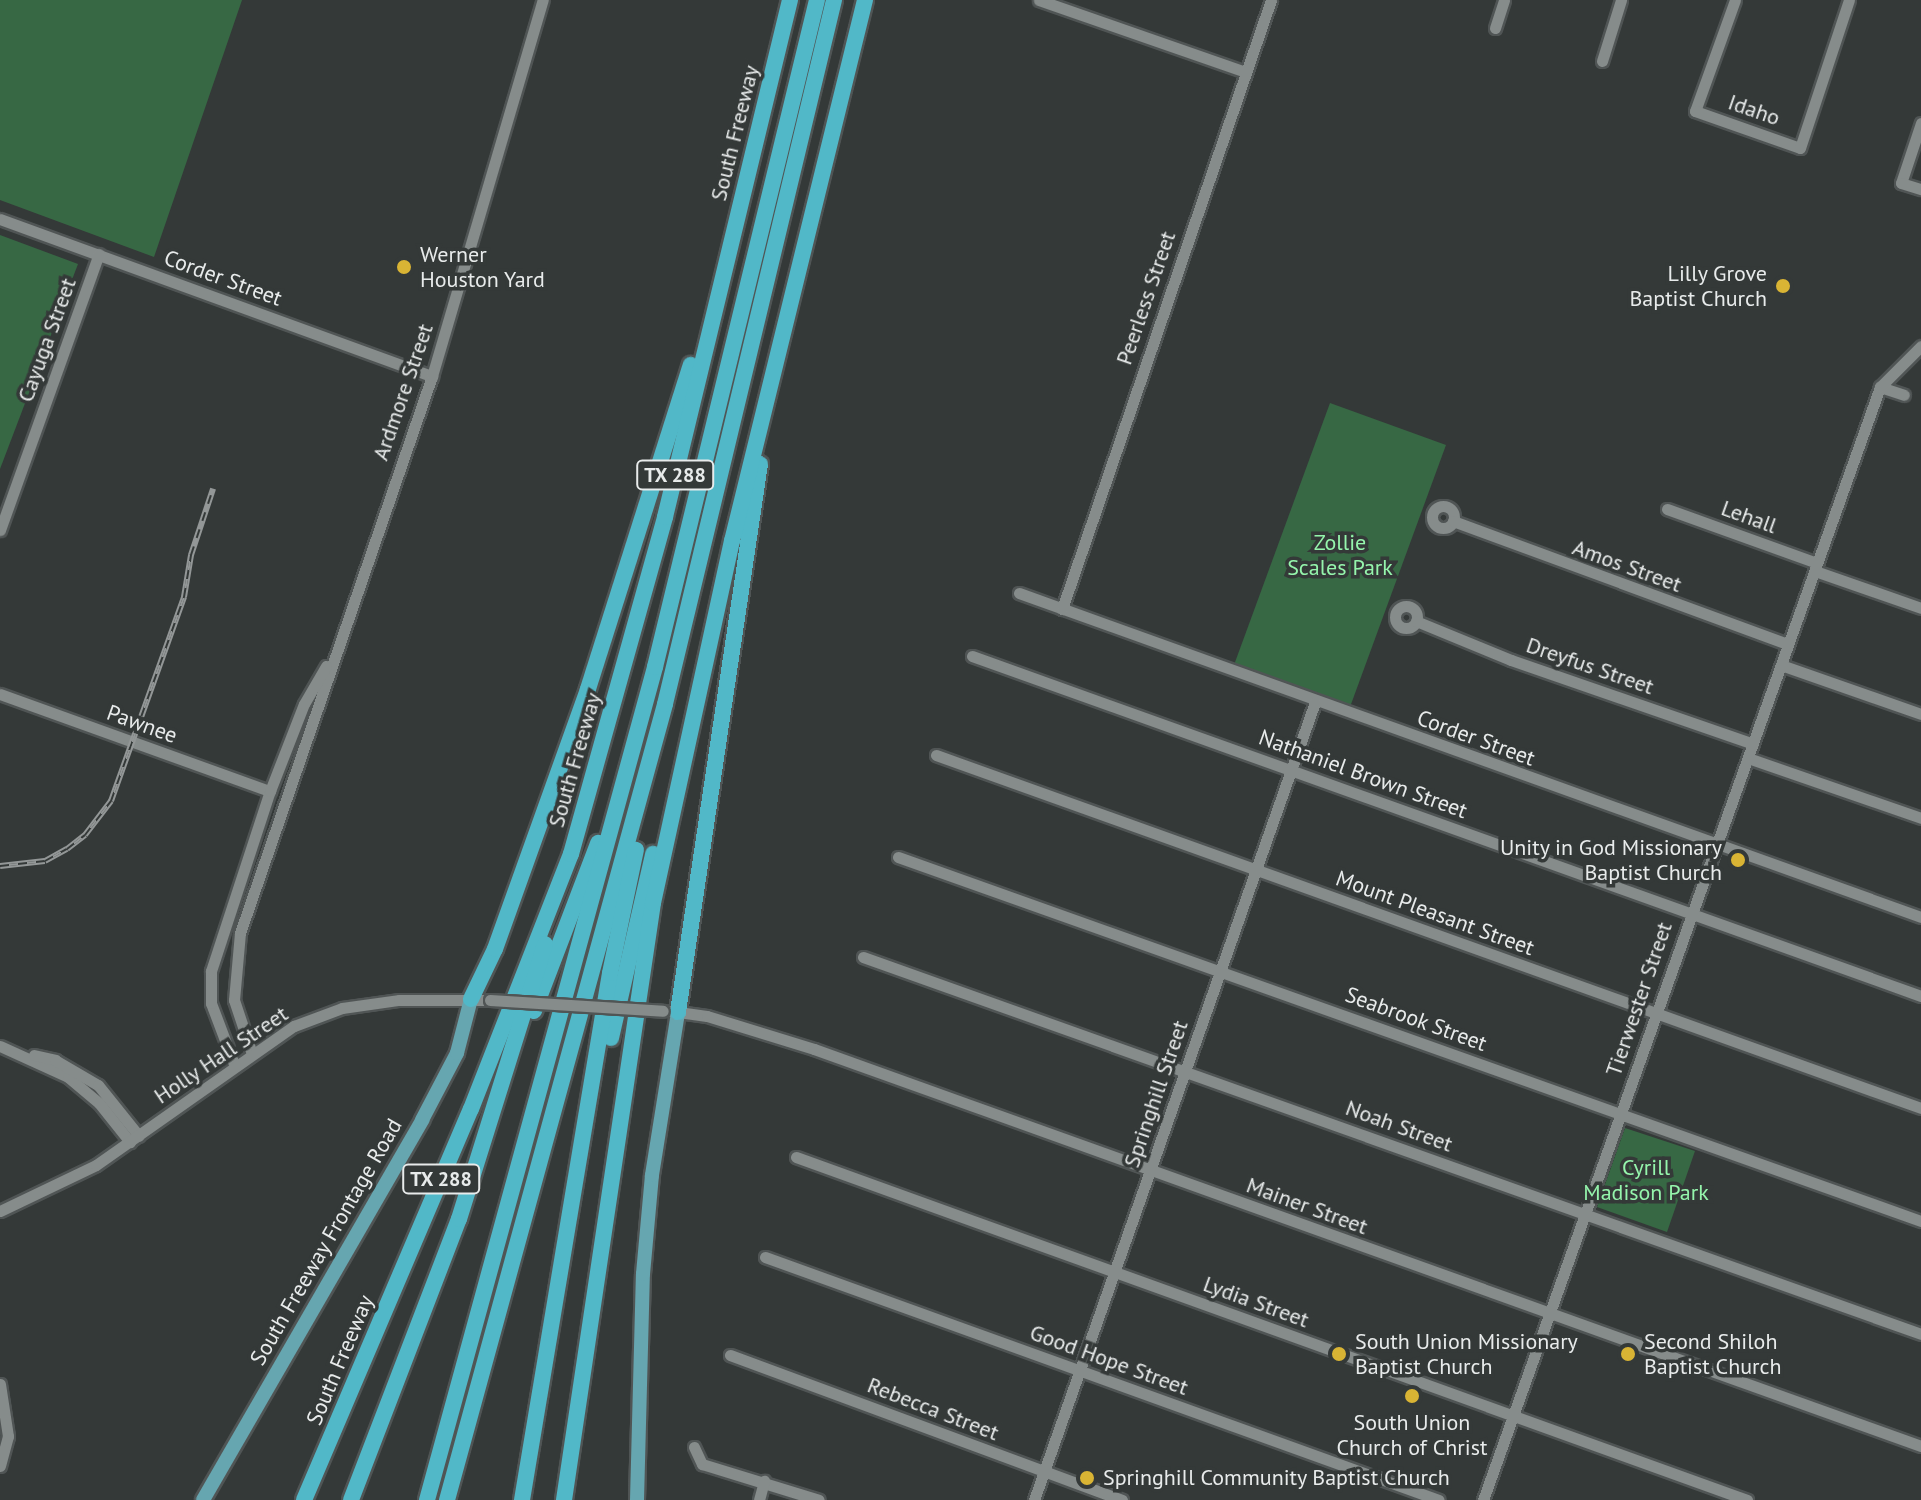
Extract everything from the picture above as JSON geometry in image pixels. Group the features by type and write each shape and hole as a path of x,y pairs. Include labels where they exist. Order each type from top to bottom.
{"highway":[{"name":"South Freeway","path":"304,1500 471,1109 571,854 665,517 790,0"},
{"path":"427,1500 655,667 817,0"},
{"path":"447,1500 639,800 834,0"},
{"name":"TX 288","path":"564,1500 653,903 768,396 865,0"},
{"path":"471,999 495,949 588,689 731,237"},
{"path":"670,1011 744,600 768,396"},
{"path":"516,1047 562,948 610,809 641,692 655,667"},
{"path":"581,1164 655,845 697,700"},
{"path":"524,1495 581,1164 610,973 638,841 639,800"},
{"path":"351,1500 459,1219 516,1047 571,854"},
{"path":"342,1500 381,1419"}],"main road":[{"name":"South Freeway Frontage Road","path":"203,1500 422,1120 457,1053 471,999"},
{"path":"637,1500 643,1274 670,1011"}],"street":[{"name":"Ardmore Street","path":"252,1054 239,1027 234,1000 240,937 299,774 332,655 432,376 543,0"},
{"path":"1039,0 1246,72"},
{"name":"Peerless Street","path":"1062,609 1271,0"},
{"path":"1495,28 1504,0"},
{"path":"1602,61 1621,0"},
{"name":"Idaho","path":"1735,0 1695,111 1800,148 1849,0"},
{"path":"1921,123 1901,183 1921,189"},
{"name":"Corder Street","path":"0,219 432,376"},
{"name":"Cayuga Street","path":"0,530 99,254"},
{"name":"Tierwester Street","path":"1483,1500 1880,387 1921,346"},
{"path":"1880,387 1904,395"},
{"name":"Lehall","path":"1667,509 1921,608"},
{"name":"Amos Street","path":"1453,521 1788,644"},
{"name":"Corder Street","path":"1019,593 1315,702 1921,917"},
{"name":"Dreyfus Street","path":"1416,621 1511,660 1753,744"},
{"name":"Ardmore Street","path":"234,1064 211,1003 211,971 270,791 304,704 332,655"},
{"name":"Nathaniel Brown Street","path":"972,656 1921,996"},
{"path":"1781,665 1921,714"},
{"name":"Pawnee","path":"0,694 270,791"},
{"name":"Springhill Street","path":"1034,1500 1315,702"},
{"name":"Mount Pleasant Street","path":"936,755 1921,1108"},
{"path":"1748,758 1921,818"},
{"name":"Seabrook Street","path":"898,857 1921,1221"},
{"path":"222,931 240,937"},
{"name":"Noah Street","path":"863,957 1921,1334"},
{"name":"Holly Hall Street","path":"0,1211 41,1195 134,1139 234,1064 294,1026 342,1008 471,999 670,1011"},
{"name":"Mainer Street","path":"670,1011 756,1030 1921,1446"},
{"path":"0,1046 55,1060 98,1085 134,1139"},
{"name":"Lydia Street","path":"796,1157 1747,1500"},
{"name":"Good Hope Street","path":"765,1257 1439,1500"},
{"name":"Rebecca Street","path":"730,1355 1122,1500"},
{"path":"0,1384 8,1436 0,1466"},
{"path":"694,1447 702,1464 819,1500"},
{"path":"759,1500 764,1481"}],"green space":[{"path":"0,0 242,0 154,257 0,200"},
{"path":"0,235 78,264 0,469"},
{"name":"Zollie Scales Park","path":"1330,403 1446,445 1350,707 1234,665"},
{"name":"Cyrill Madison Park","path":"1625,1128 1695,1151 1667,1232 1597,1207"}],"railway":[{"path":"0,866 45,861 67,849 85,835 111,801 184,597 191,555 213,489"}],"place":[{"name":"Werner Houston Yard","path":"404,267"},
{"name":"Lilly Grove Baptist Church","path":"1783,286"},
{"name":"Unity in God Missionary Baptist Church","path":"1738,860"},
{"name":"South Union Missionary Baptist Church","path":"1339,1354"},
{"name":"Second Shiloh Baptist Church","path":"1628,1354"},
{"name":"South Union Church of Christ","path":"1412,1396"},
{"name":"Springhill Community Baptist Church","path":"1087,1478"}]}
